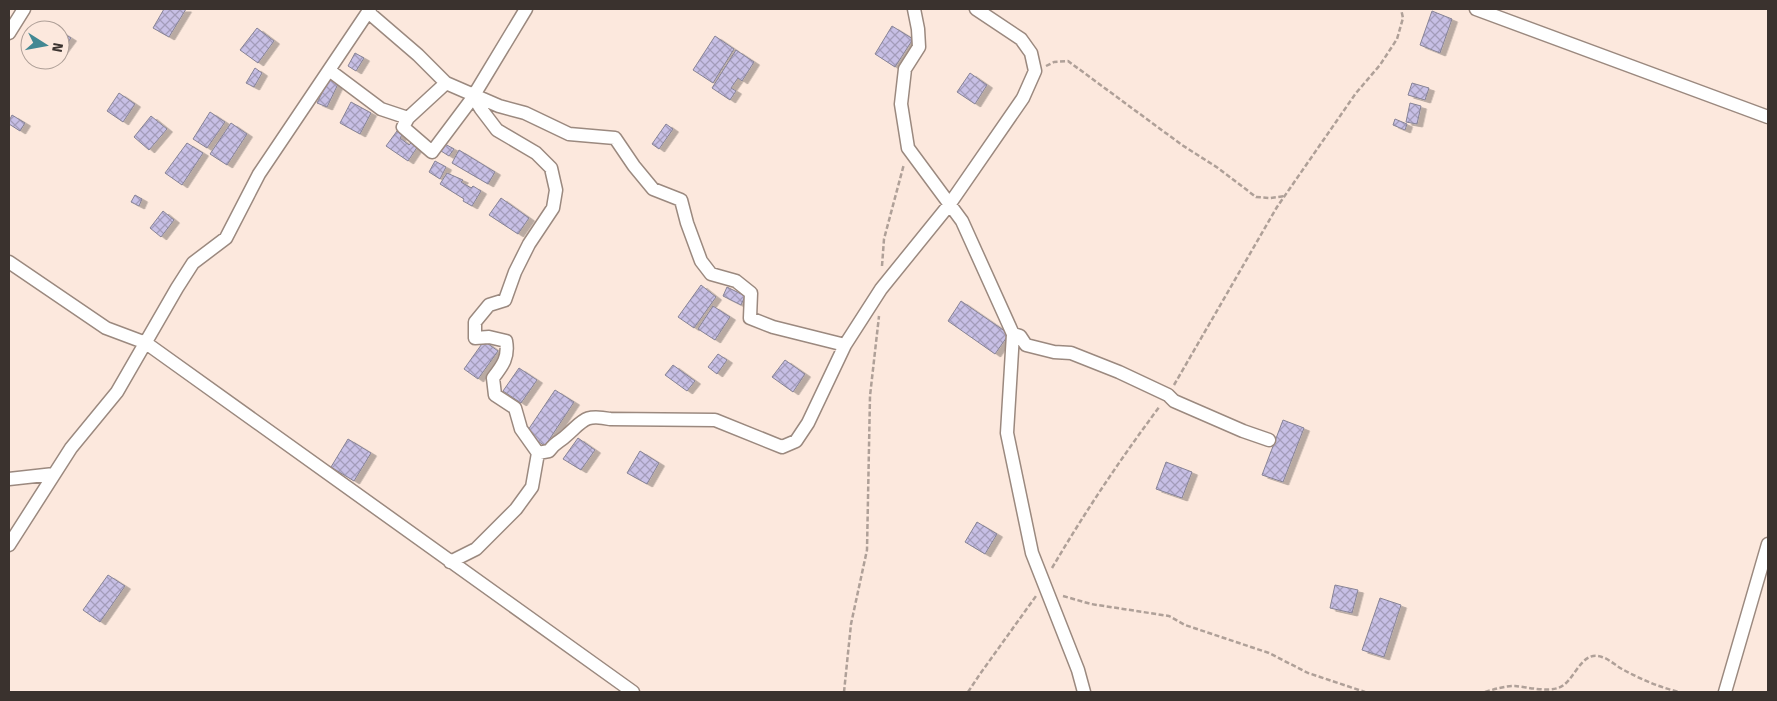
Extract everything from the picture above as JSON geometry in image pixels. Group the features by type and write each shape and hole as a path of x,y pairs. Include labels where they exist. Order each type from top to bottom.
{"street":[{"path":"9,33 24,9"},
{"path":"446,83 408,118 404,127 432,152 473,96 526,9"},
{"path":"914,9 919,47 905,69 901,104 908,148 962,221 1013,334 1007,433 1032,553 1078,670 1084,692"},
{"path":"538,453 549,451 555,442 566,436 574,427 585,419 597,416 610,419 715,420 782,447 796,441 808,423 845,345 881,289 949,205 1024,98 1035,71 1031,53 1021,40 976,9"},
{"path":"1476,9 1768,117"},
{"path":"9,545 71,448 117,392 177,288 193,264 226,238 259,174 369,10 446,83 499,106 525,113 569,134 615,138 634,166 654,188 680,200 701,261 712,274 736,281 751,293 750,318 773,327 845,345"},
{"path":"329,70 381,110 394,112 408,118"},
{"path":"450,562 476,549 516,509 532,487 538,453 520,429 515,408 495,395 493,378 502,366 508,352 506,341 489,336 475,338 475,322 489,305 505,300 515,272 529,244 553,208 556,190 551,168 536,153 497,130 481,110 473,96"},
{"path":"9,262 106,328 146,344 633,692"},
{"path":"1013,334 1020,336 1026,345 1054,352 1071,353 1119,372 1168,395 1174,401 1243,431 1269,440"},
{"path":"9,479 54,474"},
{"path":"1724,692 1768,544"}],"path":[{"path":"968,692 1046,588 1050,572 1083,516 1126,451 1168,395 1285,196 1356,93 1380,65 1397,39 1403,18 1401,9"},
{"path":"1035,71 1054,62 1068,61 1256,197 1285,196"},
{"path":"881,289 884,239 908,148"},
{"path":"844,692 851,624 867,550 870,396 879,314"},
{"path":"1046,588 1091,604 1169,616 1185,626 1269,653 1308,672 1365,692"},
{"path":"1485,692 1515,686 1533,689 1558,688 1570,680 1579,665 1589,658 1602,656 1634,676 1666,689 1680,692"}],"building":[{"path":"164,9 186,9 169,37 153,28"},
{"path":"1432,11 1452,19 1440,53 1420,45"},
{"path":"892,26 913,39 895,67 875,54"},
{"path":"257,28 274,41 258,63 240,50"},
{"path":"715,36 734,49 713,83 693,70"},
{"path":"736,50 754,62 742,81 738,78 731,88 736,91 730,100 712,88"},
{"path":"355,53 364,58 356,71 348,66"},
{"path":"255,68 262,73 254,87 246,83"},
{"path":"970,73 987,85 975,104 957,92"},
{"path":"329,79 338,84 327,107 317,103"},
{"path":"1412,83 1429,88 1425,100 1408,95"},
{"path":"119,93 135,104 123,122 107,111"},
{"path":"351,102 371,113 360,134 340,123"},
{"path":"1410,103 1421,106 1417,124 1406,122"},
{"path":"210,112 225,122 207,148 193,139"},
{"path":"12,115 25,123 20,131 9,124"},
{"path":"151,116 167,129 149,150 134,137"},
{"path":"1395,119 1407,124 1405,130 1393,125"},
{"path":"231,123 247,134 227,165 210,154"},
{"path":"666,124 673,129 659,149 652,144"},
{"path":"397,131 402,135 400,138 409,145 412,142 418,146 408,161 386,146"},
{"path":"187,143 203,153 182,185 165,173"},
{"path":"445,144 454,149 449,156 441,151"},
{"path":"459,150 495,172 488,184 452,163"},
{"path":"435,161 446,167 440,179 429,172"},
{"path":"447,173 463,180 461,182 471,188 473,186 481,191 472,206 440,184"},
{"path":"135,195 142,199 139,206 131,202"},
{"path":"501,198 529,218 518,234 489,215"},
{"path":"163,211 174,220 161,237 150,228"},
{"path":"701,285 716,297 694,328 678,317"},
{"path":"727,287 745,296 741,305 723,296"},
{"path":"961,301 1009,334 995,354 948,321"},
{"path":"713,306 730,317 715,340 698,329"},
{"path":"484,341 498,351 478,379 464,369"},
{"path":"718,354 727,360 717,374 708,367"},
{"path":"785,360 805,374 793,392 772,377"},
{"path":"673,365 695,381 687,391 665,375"},
{"path":"519,368 537,380 521,403 503,391"},
{"path":"555,390 574,402 545,446 526,433"},
{"path":"1283,420 1304,428 1283,482 1262,475"},
{"path":"578,438 595,450 581,470 563,459"},
{"path":"348,439 371,453 354,481 331,467"},
{"path":"640,451 659,463 647,484 627,473"},
{"path":"1166,462 1192,472 1182,498 1156,489"},
{"path":"977,522 997,534 985,554 965,542"},
{"path":"108,575 125,586 100,622 83,610"},
{"path":"1335,585 1358,590 1352,613 1330,608"},
{"path":"1380,598 1401,605 1384,657 1362,650"}]}
